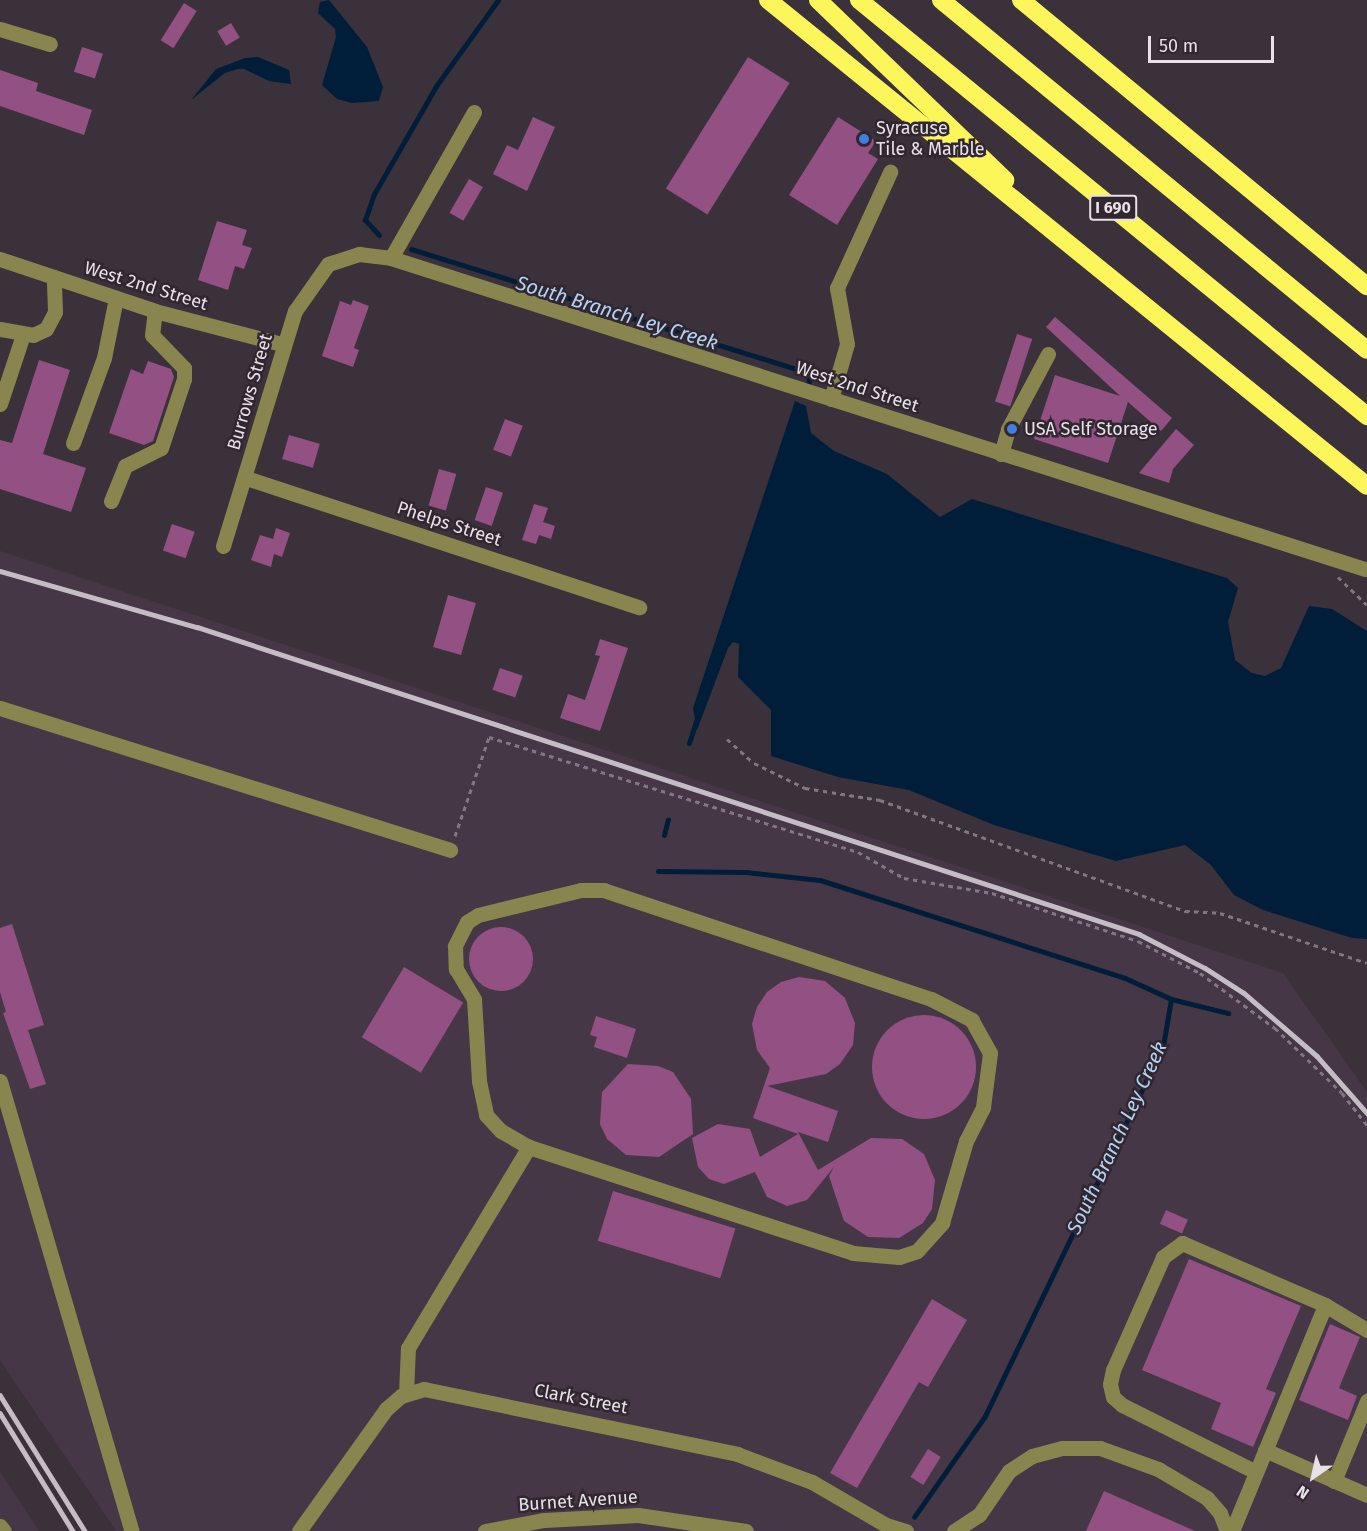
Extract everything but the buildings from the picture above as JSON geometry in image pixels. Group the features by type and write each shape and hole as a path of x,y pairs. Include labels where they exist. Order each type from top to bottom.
{"highway":[{"path":"768,0 1367,486"},
{"path":"818,0 1098,269"},
{"name":"I 690","path":"859,0 1367,416"},
{"name":"I 690","path":"941,0 1367,350"},
{"path":"1008,0 1114,77"},
{"path":"1021,0 1367,286"}],"street":[{"path":"0,29 50,44"},
{"path":"391,258 401,233 474,112"},
{"path":"831,399 847,344 837,288 890,172"},
{"name":"West 2nd Street","path":"336,260 359,254 391,258 1365,569"},
{"name":"West 2nd Street","path":"0,259 155,311 282,344"},
{"name":"Burrows Street","path":"222,546 246,478 282,344 306,291 336,260"},
{"path":"0,329 23,335 46,328 55,312 54,277"},
{"path":"73,443 104,358 116,298"},
{"path":"111,501 124,466 160,448 184,379 184,368 152,334 155,311"},
{"path":"0,404 23,335"},
{"path":"1001,454 1008,429 1048,354"},
{"name":"Phelps Street","path":"246,478 639,607"},
{"path":"0,708 450,850"},
{"path":"581,890 604,890 931,999 972,1020 990,1053 983,1107 966,1141 942,1223 917,1251 899,1257 880,1258 853,1252 529,1147 501,1131 486,1115 479,1081 474,999 456,969 455,946 467,922 478,915 581,890"},
{"path":"0,1081 132,1531"},
{"path":"299,1531 386,1409 406,1393 408,1348 529,1147"},
{"path":"1256,1472 1122,1405 1110,1384 1113,1370 1163,1257 1182,1243 1325,1305 1367,1330"},
{"path":"1232,1531 1325,1305"},
{"name":"Clark Street","path":"406,1393 424,1389 442,1392 737,1454 812,1482 886,1525 906,1531"},
{"path":"1334,1480 1367,1401"},
{"path":"954,1531 980,1515 1009,1471 1032,1456 1062,1448 1116,1451 1178,1480 1207,1498 1220,1513 1227,1531"},
{"path":"1265,1450 1367,1495"},
{"name":"Burnet Avenue","path":"484,1531 544,1520 638,1515 746,1531"},
{"path":"0,1526 3,1531"}],"path":[{"path":"450,850 489,737 858,852 904,878 992,893 1138,941 1200,973 1275,1028 1334,1085 1367,1125"},
{"path":"727,739 754,763 805,788 880,800 1185,911 1220,913 1367,963"}],"shaded area":[{"path":"0,551 1283,973 1367,1092 1367,1531 116,1531 0,1360"},
{"path":"0,1472 39,1531 0,1531"}],"water":[{"path":"329,0 367,47 383,87 379,101 352,103 337,99 322,85 336,37 335,29 318,13 320,2"},
{"path":"258,57 289,70 291,84 269,81 244,69 238,69 225,73 191,100 216,69 245,58"},
{"path":"795,401 806,406 811,433 834,451 887,474 940,517 972,499 1227,578 1238,588 1228,622 1235,660 1252,673 1265,676 1281,668 1309,606 1332,609 1367,631 1367,939 1352,938 1263,910 1234,895 1211,865 1185,845 1116,861 994,825 909,790 838,777 771,756 771,710 738,677 739,644 733,642 728,648 697,730 693,708"}],"waterway":[{"name":"South Branch Ley Creek","path":"379,235 365,220 374,194 436,86 498,0"},
{"name":"South Branch Ley Creek","path":"411,249 810,373 808,387"},
{"name":"South Branch Ley Creek","path":"689,743 697,719"},
{"name":"South Branch Ley Creek","path":"664,835 668,819"},
{"name":"South Branch Ley Creek","path":"658,871 746,872 820,880 1125,978 1171,999 1163,1046 985,1416 914,1517"},
{"path":"1171,999 1228,1013"}],"railway":[{"path":"0,571 197,627 1139,934 1205,968 1244,993 1317,1056 1367,1113"},
{"path":"0,1395 85,1531"},
{"path":"0,1413 73,1531"}],"place":[{"name":"Syracuse Tile & Marble","path":"864,139"},
{"name":"USA Self Storage","path":"1012,429"}]}
